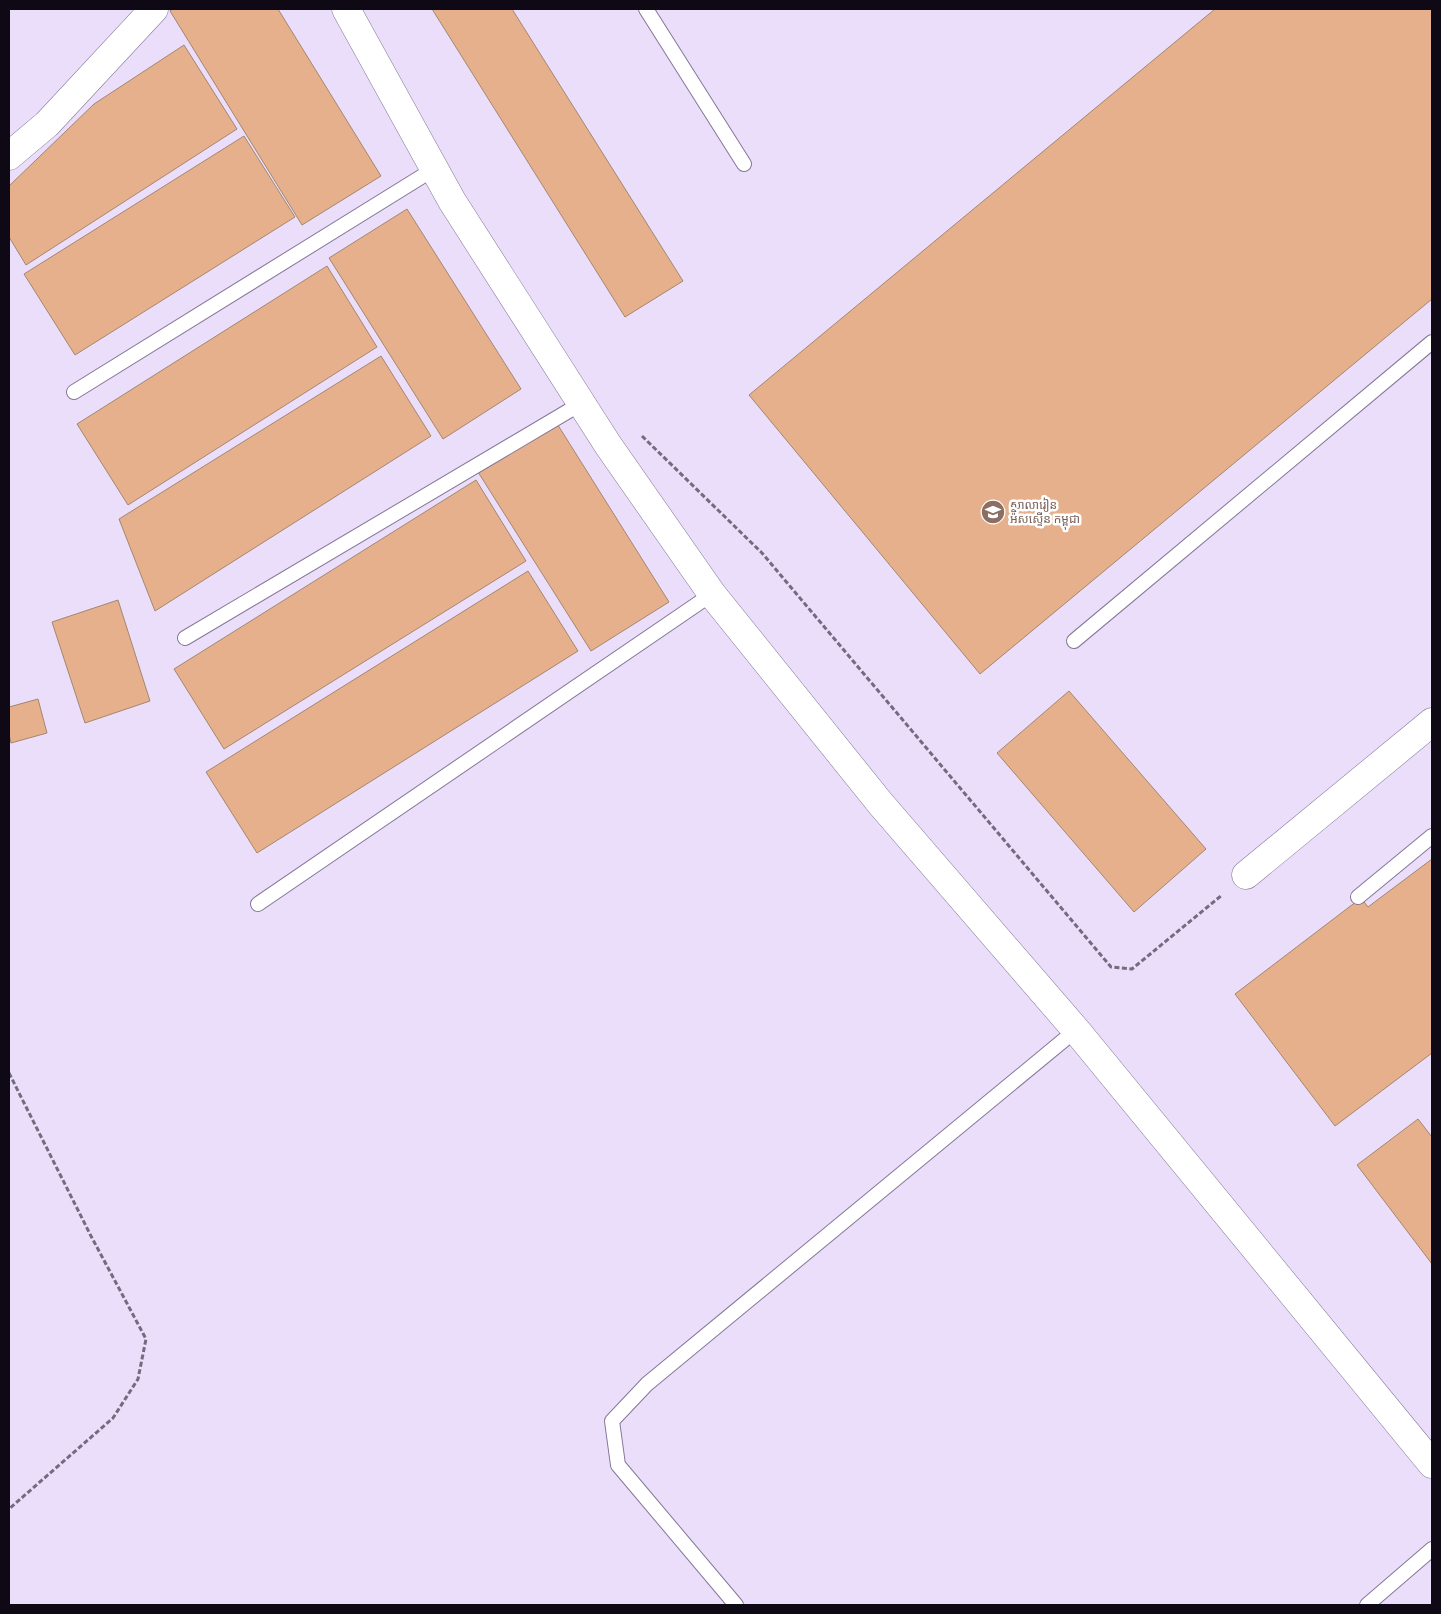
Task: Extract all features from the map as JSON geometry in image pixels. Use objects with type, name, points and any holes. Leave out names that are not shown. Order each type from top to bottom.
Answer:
[{"type":"street","points":[[9,156],[47,124],[154,9]]},
{"type":"street","points":[[346,9],[452,202],[608,444],[712,594],[880,803],[1076,1030],[1432,1464]]},
{"type":"street","points":[[1246,875],[1432,722]]},
{"type":"lane","points":[[646,9],[744,164]]},
{"type":"lane","points":[[74,392],[434,169]]},
{"type":"lane","points":[[1074,641],[1432,342]]},
{"type":"lane","points":[[185,638],[582,403]]},
{"type":"lane","points":[[258,904],[712,594]]},
{"type":"lane","points":[[1358,897],[1432,836]]},
{"type":"lane","points":[[736,1605],[618,1464],[612,1421],[647,1384],[1076,1030]]},
{"type":"lane","points":[[1367,1605],[1432,1549]]},
{"type":"path","points":[[636,429],[762,554],[1111,967],[1132,968],[1246,875]]},
{"type":"path","points":[[9,1073],[91,1236],[146,1339],[138,1379],[113,1418],[9,1509]]},
{"type":"building","points":[[173,9],[278,9],[381,176],[302,225],[170,11]]},
{"type":"building","points":[[432,9],[512,9],[683,281],[625,317]]},
{"type":"building","points":[[1215,9],[1432,9],[1432,299],[980,674],[749,395]]},
{"type":"building","points":[[184,45],[237,129],[26,265],[9,237],[9,186],[94,104]]},
{"type":"building","points":[[244,136],[295,217],[75,355],[24,274]]},
{"type":"building","points":[[407,209],[521,389],[443,439],[329,258]]},
{"type":"building","points":[[327,266],[377,347],[128,505],[77,424]]},
{"type":"building","points":[[381,356],[431,436],[155,611],[119,519]]},
{"type":"building","points":[[556,422],[669,602],[591,651],[478,472]]},
{"type":"building","points":[[476,480],[526,561],[224,749],[174,669]]},
{"type":"building","points":[[528,571],[578,651],[257,853],[206,772]]},
{"type":"building","points":[[118,600],[150,701],[85,723],[52,622]]},
{"type":"building","points":[[1069,691],[1206,849],[1134,912],[997,753]]},
{"type":"building","points":[[38,699],[47,733],[11,743],[9,707]]},
{"type":"building","points":[[1432,859],[1432,1053],[1335,1126],[1235,994],[1361,898],[1368,907]]},
{"type":"building","points":[[1418,1119],[1432,1137],[1432,1264],[1357,1165]]},
{"type":"place","name":"សាលារៀន អ៉ិសស្ទើន កម្ពុជា","points":[[993,512]]}]
